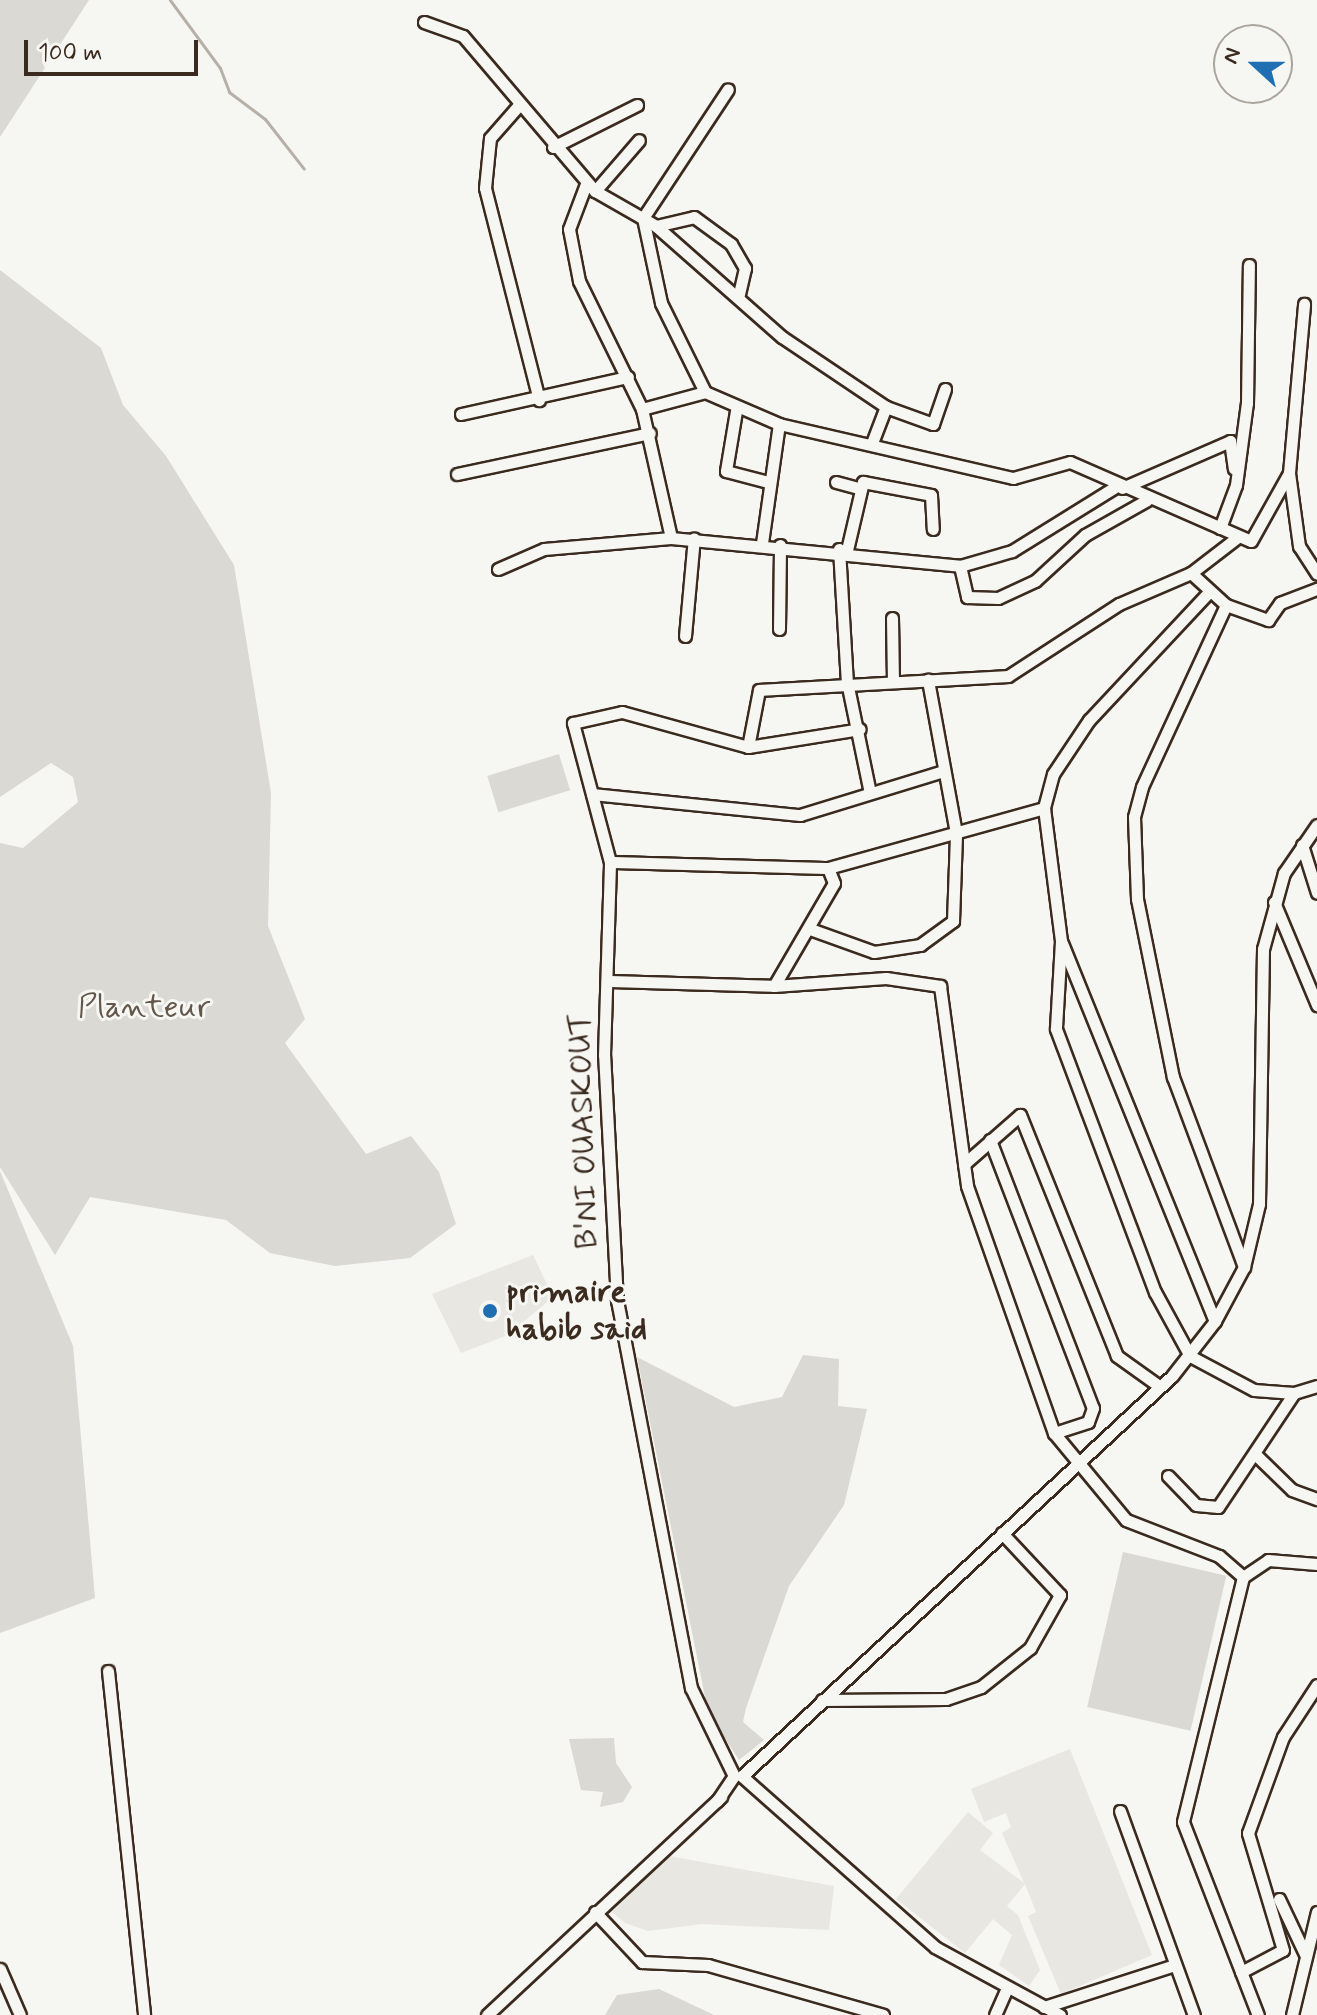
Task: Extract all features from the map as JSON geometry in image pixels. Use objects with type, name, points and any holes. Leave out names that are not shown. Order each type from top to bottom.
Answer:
[{"type":"street","points":[[424,22],[463,36],[590,188],[656,226],[828,373],[886,407],[933,424],[945,389]]},
{"type":"street","points":[[728,89],[643,218],[661,303],[705,392],[736,411],[779,424],[1013,478],[1070,462],[1147,500],[1251,541],[1258,535],[1289,473]]},
{"type":"street","points":[[519,105],[490,138],[485,188],[539,400]]},
{"type":"street","points":[[553,147],[637,105]]},
{"type":"street","points":[[639,140],[590,188],[571,212],[572,251],[579,281],[642,409],[650,433],[671,538]]},
{"type":"street","points":[[656,226],[694,217],[731,244],[745,268],[739,295]]},
{"type":"street","points":[[1220,528],[1236,485],[1249,382],[1249,265]]},
{"type":"street","points":[[1304,304],[1289,473],[1299,546],[1317,574]]},
{"type":"street","points":[[461,414],[539,400],[628,377]]},
{"type":"street","points":[[642,409],[705,392]]},
{"type":"street","points":[[872,443],[886,407]]},
{"type":"street","points":[[736,411],[726,471],[768,482]]},
{"type":"street","points":[[762,543],[768,482],[779,424]]},
{"type":"street","points":[[457,474],[650,433]]},
{"type":"street","points":[[498,569],[544,549],[671,538],[843,549],[960,566],[1012,551],[1119,487],[1230,441],[1236,485]]},
{"type":"street","points":[[870,793],[860,729],[847,682],[843,549],[858,488],[869,481],[931,495],[933,529]]},
{"type":"street","points":[[836,482],[858,488]]},
{"type":"street","points":[[960,566],[967,597],[998,598],[1035,581],[1085,535],[1147,500]]},
{"type":"street","points":[[860,729],[748,747],[759,690],[847,682],[1008,676],[1119,604],[1191,573],[1238,537]]},
{"type":"street","points":[[685,636],[694,538]]},
{"type":"street","points":[[779,629],[780,545]]},
{"type":"street","points":[[1191,573],[1208,593],[1226,605],[1268,620],[1280,603],[1317,589]]},
{"type":"street","points":[[1208,593],[1089,720],[1053,774],[1044,808],[1061,941],[1056,1029],[1068,1071],[1155,1292],[1190,1356],[1254,1390],[1294,1393],[1317,1386]]},
{"type":"street","points":[[1226,605],[1134,817],[1155,1010],[1244,1267]]},
{"type":"street","points":[[892,618],[893,682]]},
{"type":"street","points":[[810,929],[874,952],[943,934],[958,900],[956,833],[928,680]]},
{"type":"street","name":"B'NI OUASKOUT","points":[[737,1774],[691,1688],[617,1301],[607,981],[610,862],[573,723],[622,712],[748,747]]},
{"type":"street","points":[[592,794],[800,815],[943,771]]},
{"type":"street","points":[[610,862],[828,868],[1044,808]]},
{"type":"street","points":[[487,2015],[717,1801],[737,1774],[766,1752],[1077,1466],[1190,1356],[1215,1321],[1244,1267],[1259,1204],[1263,965],[1274,902],[1302,845],[1317,825]]},
{"type":"street","points":[[1302,845],[1317,893]]},
{"type":"street","points":[[774,986],[810,929],[834,883],[828,868]]},
{"type":"street","points":[[1274,902],[1317,1005]]},
{"type":"street","points":[[1061,941],[1215,1321]]},
{"type":"street","points":[[607,981],[774,986],[886,978],[940,986],[964,1164],[1002,1300],[1054,1433],[1077,1466],[1126,1520],[1219,1556],[1243,1577]]},
{"type":"street","points":[[964,1164],[1020,1115],[1117,1356],[1159,1386]]},
{"type":"street","points":[[990,1140],[1093,1408],[1088,1422],[1054,1433]]},
{"type":"street","points":[[1168,1476],[1196,1505],[1218,1507],[1256,1455],[1294,1393]]},
{"type":"street","points":[[1256,1455],[1292,1490],[1317,1499]]},
{"type":"street","points":[[822,1700],[946,1699],[981,1687],[1030,1648],[1060,1595],[1002,1533]]},
{"type":"street","points":[[1258,2015],[1183,1822],[1243,1577],[1268,1560],[1317,1564]]},
{"type":"street","points":[[108,1671],[144,2015]]},
{"type":"street","points":[[1241,1972],[1283,1950],[1248,1833],[1283,1737],[1317,1685]]},
{"type":"street","points":[[737,1774],[756,1788],[875,1900],[1007,1988],[1060,2015]]},
{"type":"street","points":[[1120,1811],[1172,1966],[1194,2015]]},
{"type":"street","points":[[1279,1899],[1305,1954]]},
{"type":"street","points":[[595,1912],[642,1962],[708,1965],[883,2015]]},
{"type":"street","points":[[1292,2015],[1317,1912]]},
{"type":"street","points":[[1044,2007],[1172,1966]]},
{"type":"street","points":[[0,1969],[20,2015]]},
{"type":"street","points":[[995,2015],[1007,1988]]},
{"type":"shaded area","name":"primaire habib said","points":[[533,1255],[553,1297],[508,1335],[461,1353],[432,1294]]},
{"type":"shaded area","points":[[1070,1749],[1152,1955],[1061,1994],[1028,1916],[1036,1912],[1025,1884],[1007,1906],[1018,1915],[1040,1970],[1029,1986],[999,1965],[1012,1935],[993,1919],[965,1953],[896,1899],[968,1812],[993,1833],[980,1850],[1024,1883],[1002,1833],[1011,1827],[1006,1813],[984,1822],[971,1789]]},
{"type":"shaded area","points":[[669,1856],[834,1886],[829,1930],[702,1924],[648,1931],[625,1923],[612,1912]]},
{"type":"green space","points":[[0,0],[89,0],[0,137]]},
{"type":"green space","name":"Planteur","points":[[0,270],[101,348],[123,405],[166,456],[234,565],[271,793],[268,926],[305,1019],[285,1043],[366,1154],[411,1136],[439,1172],[456,1224],[410,1258],[335,1266],[270,1253],[226,1220],[90,1197],[55,1255],[0,1167],[0,843],[23,848],[78,802],[73,777],[51,763],[0,797]]},
{"type":"green space","points":[[559,754],[570,790],[498,812],[487,776]]},
{"type":"green space","points":[[0,1171],[73,1346],[95,1598],[0,1633]]},
{"type":"green space","points":[[803,1355],[839,1359],[838,1406],[867,1409],[844,1505],[789,1586],[746,1708],[743,1722],[764,1740],[739,1760],[708,1712],[637,1357],[734,1407],[782,1397]]},
{"type":"green space","points":[[1123,1552],[1226,1576],[1191,1731],[1087,1707]]},
{"type":"green space","points":[[614,1738],[616,1763],[632,1787],[623,1802],[600,1807],[603,1792],[581,1790],[569,1739]]},
{"type":"green space","points":[[659,1989],[714,2015],[605,2015],[617,1995]]},
{"type":"waterway","points":[[170,0],[220,68],[229,92],[265,119],[304,169]]},
{"type":"waterway","points":[[0,1986],[13,2015]]},
{"type":"place","name":"primaire habib said","points":[[490,1311]]}]
